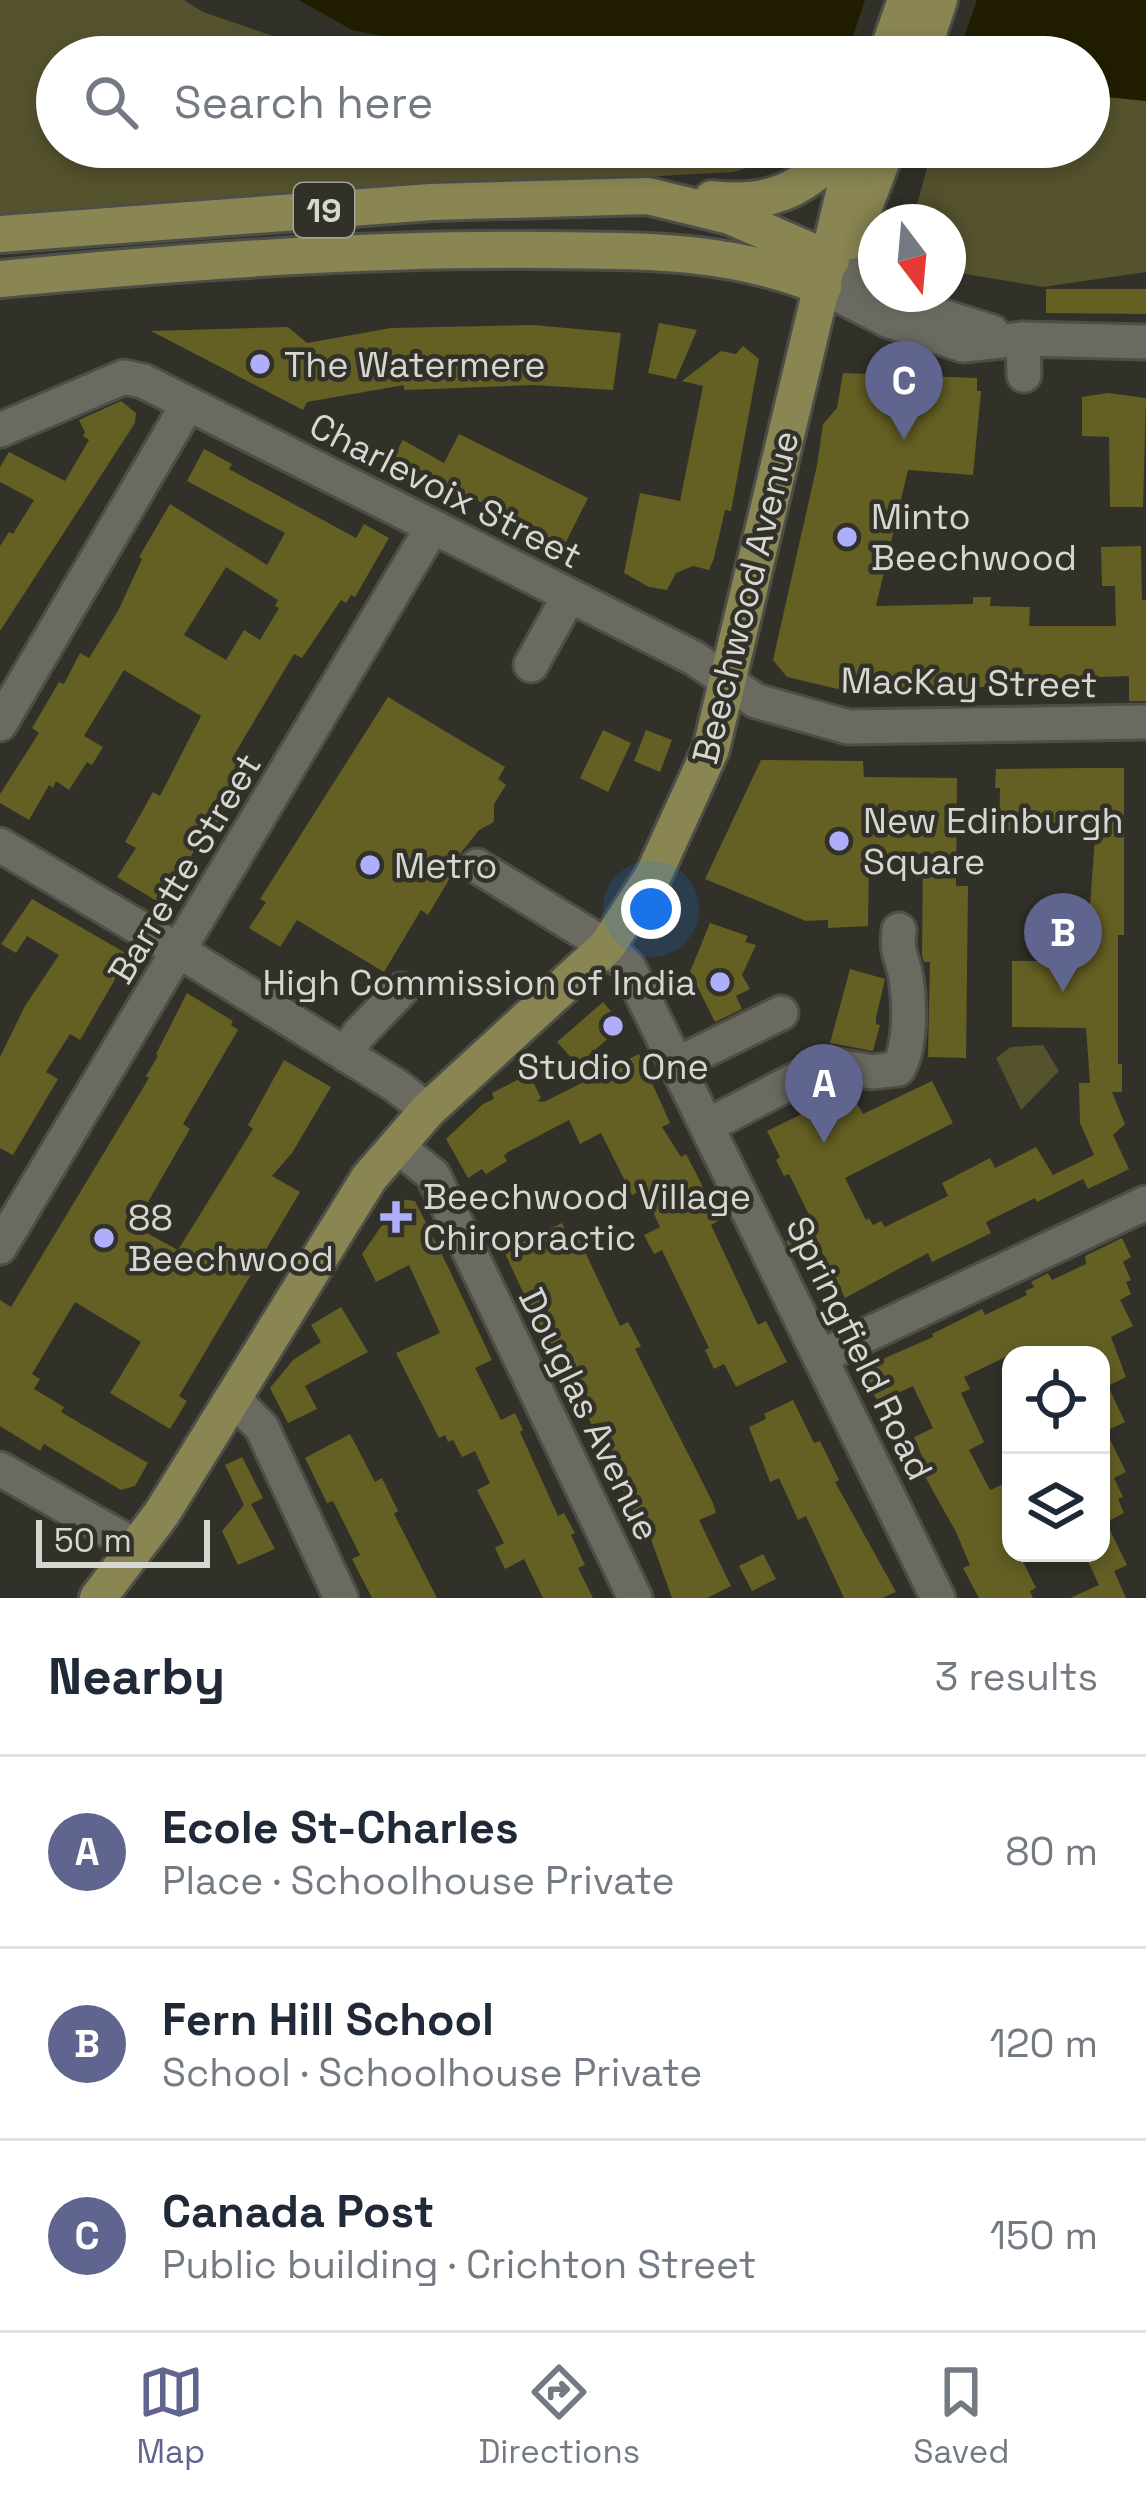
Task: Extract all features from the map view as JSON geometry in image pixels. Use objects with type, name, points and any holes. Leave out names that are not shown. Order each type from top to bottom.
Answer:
[{"type":"main road","points":[[893,36],[906,0]]},
{"type":"main road","points":[[927,36],[939,0]]},
{"type":"main road","points":[[648,196],[732,202],[769,198],[794,190],[821,168]]},
{"type":"main road","points":[[827,274],[832,233],[850,168]]},
{"type":"main road","points":[[827,274],[851,240],[879,168]]},
{"type":"main road","name":"19","points":[[0,234],[431,202],[648,196],[730,216],[827,274]]},
{"type":"main road","name":"19","points":[[0,279],[283,256],[466,248],[695,253],[785,272],[827,274]]},
{"type":"main road","name":"Beechwood Avenue","points":[[98,1598],[234,1399],[369,1178],[428,1110],[607,946],[652,876],[711,748],[827,274]]},
{"type":"street","points":[[827,274],[858,280]]},
{"type":"street","points":[[827,274],[886,320],[944,342],[1146,342]]},
{"type":"street","points":[[935,312],[1023,340]]},
{"type":"street","points":[[1023,340],[1024,375]]},
{"type":"street","name":"Charlevoix Street","points":[[0,430],[124,377],[142,381],[694,658],[728,682]]},
{"type":"street","points":[[0,724],[188,404]]},
{"type":"street","name":"Barrette Street","points":[[0,1247],[432,528]]},
{"type":"street","points":[[531,665],[569,596]]},
{"type":"street","name":"MacKay Street","points":[[728,682],[757,701],[848,727],[1146,722]]},
{"type":"street","points":[[0,845],[180,951],[428,1110]]},
{"type":"street","points":[[477,866],[607,946]]},
{"type":"street","points":[[707,1126],[826,1064],[872,1072],[898,1069],[908,1026],[906,974],[896,955],[899,930]]},
{"type":"street","name":"Springfield Road","points":[[607,946],[629,968],[938,1598]]},
{"type":"street","points":[[346,1055],[358,1035],[401,990]]},
{"type":"street","points":[[677,1064],[781,1013]]},
{"type":"street","name":"Douglas Avenue","points":[[397,1146],[433,1175],[635,1598]]},
{"type":"street","points":[[822,1356],[1146,1203]]},
{"type":"street","points":[[234,1399],[262,1429],[341,1598]]},
{"type":"street","points":[[0,1469],[137,1547]]},
{"type":"shaded area","points":[[0,0],[184,0],[203,12],[273,36],[36,36],[36,168],[746,168],[380,191],[0,228]]},
{"type":"shaded area","points":[[299,0],[1146,0],[1146,101],[1110,97],[1110,36],[383,36],[352,30]]},
{"type":"shaded area","points":[[1110,97],[1146,101],[1146,272],[1043,287],[966,274],[966,204],[917,204],[927,168],[1110,168]]},
{"type":"shaded area","points":[[1043,1045],[1059,1071],[1021,1110],[996,1058],[1011,1047]]},
{"type":"pier","points":[[865,0],[977,0],[964,36],[853,36]]},
{"type":"building","points":[[1046,289],[1146,289],[1146,314],[1046,313]]},
{"type":"building","points":[[659,323],[697,330],[676,379],[648,373]]},
{"type":"building","points":[[533,325],[621,333],[613,390],[534,385],[404,390],[404,385],[307,402],[303,410],[151,331],[288,327],[307,343],[391,328]]},
{"type":"building","points":[[743,346],[759,359],[731,511],[725,510],[714,558],[709,570],[693,566],[676,573],[667,590],[649,587],[624,573],[640,493],[680,501],[703,386],[682,381],[721,351],[736,354]]},
{"type":"building","points":[[843,373],[977,378],[977,391],[981,391],[973,475],[908,470],[876,606],[973,604],[973,597],[991,597],[990,606],[1030,607],[1029,626],[1116,626],[1115,586],[1102,586],[1101,547],[1141,546],[1146,701],[1129,701],[1129,676],[988,681],[988,687],[969,687],[969,691],[842,690],[787,677],[773,660],[823,424],[837,408]]},
{"type":"building","points":[[1108,393],[1146,398],[1143,507],[1110,507],[1109,437],[1082,436],[1082,397]]},
{"type":"building","points":[[121,401],[136,413],[135,423],[0,631],[0,546],[34,500],[0,482],[0,467],[9,452],[65,481],[89,440],[79,420]]},
{"type":"building","points":[[459,434],[588,498],[564,546],[394,456],[403,440],[444,463]]},
{"type":"building","points":[[204,449],[232,464],[229,469],[356,538],[364,524],[389,538],[355,597],[351,595],[346,603],[341,600],[302,658],[294,654],[234,755],[248,765],[205,845],[199,842],[163,905],[117,877],[136,848],[125,842],[153,792],[160,796],[201,716],[124,670],[84,736],[103,747],[69,790],[56,781],[53,788],[49,785],[29,820],[0,803],[0,794],[39,733],[32,728],[59,682],[64,684],[80,653],[89,658],[118,611],[139,557],[170,504],[267,565],[285,533],[187,481]],"holes":[[[226,567],[278,600],[275,606],[279,608],[260,640],[244,630],[226,660],[184,635]]]},
{"type":"building","name":"Metro","points":[[388,697],[505,767],[498,779],[506,785],[494,804],[494,822],[479,830],[460,854],[428,915],[421,910],[384,972],[297,920],[280,947],[249,928],[266,902],[260,899]]},
{"type":"building","points":[[603,730],[631,743],[608,792],[580,778]]},
{"type":"building","points":[[646,730],[672,740],[660,772],[634,761]]},
{"type":"building","name":"New Edinburgh Square","points":[[761,760],[863,761],[864,777],[957,778],[956,886],[968,886],[966,1058],[928,1057],[930,962],[922,956],[923,854],[869,854],[868,926],[828,928],[828,920],[806,921],[705,879]]},
{"type":"building","points":[[1124,768],[1124,935],[1118,935],[1122,1092],[1112,1092],[1125,1124],[1113,1135],[1129,1169],[1088,1189],[1083,1179],[1037,1202],[1035,1198],[986,1222],[991,1233],[932,1262],[928,1253],[845,1298],[821,1250],[816,1253],[813,1246],[793,1255],[786,1241],[805,1231],[801,1223],[811,1219],[789,1174],[784,1176],[776,1160],[780,1157],[767,1131],[849,1091],[863,1114],[932,1081],[953,1123],[845,1178],[866,1220],[873,1225],[881,1221],[885,1227],[948,1196],[942,1183],[990,1158],[995,1168],[1036,1147],[1053,1175],[1094,1155],[1080,1123],[1079,1083],[1090,1083],[1086,1028],[1012,1027],[1012,961],[1079,961],[1080,907],[1090,907],[1096,823],[1024,823],[1024,831],[999,831],[996,769]]},
{"type":"building","points":[[32,899],[129,955],[80,1040],[70,1034],[46,1072],[58,1079],[13,1155],[0,1148],[0,1057],[25,1006],[59,955],[27,936],[16,953],[1,944]]},
{"type":"building","name":"High Commission of India","points":[[710,923],[748,936],[745,942],[756,945],[742,975],[750,989],[736,996],[742,1009],[715,1022],[690,972]]},
{"type":"building","points":[[850,969],[885,979],[873,1051],[830,1043]]},
{"type":"building","points":[[187,993],[233,1021],[231,1025],[238,1030],[183,1124],[190,1129],[134,1226],[178,1250],[253,1129],[248,1125],[284,1060],[331,1087],[292,1153],[272,1176],[300,1192],[179,1396],[187,1401],[170,1429],[110,1393],[141,1342],[75,1302],[32,1374],[40,1379],[34,1389],[64,1407],[61,1412],[148,1463],[135,1486],[121,1490],[44,1444],[40,1451],[0,1426],[0,1300],[11,1307],[149,1078]]},
{"type":"building","points":[[603,1002],[623,1025],[578,1065],[557,1042]]},
{"type":"building","points":[[639,1054],[670,1123],[662,1127],[681,1157],[686,1154],[720,1220],[711,1225],[758,1325],[766,1321],[787,1362],[736,1387],[724,1364],[714,1369],[705,1350],[709,1348],[662,1250],[654,1254],[644,1235],[660,1227],[643,1190],[632,1195],[601,1133],[580,1144],[569,1120],[508,1152],[507,1161],[486,1174],[482,1169],[468,1178],[446,1139],[494,1099],[492,1093],[529,1074],[541,1098],[537,1101],[544,1102]]},
{"type":"building","points":[[400,1199],[415,1201],[449,1269],[492,1360],[475,1368],[501,1420],[515,1413],[558,1516],[564,1513],[575,1533],[571,1535],[585,1565],[578,1568],[593,1598],[543,1598],[524,1559],[505,1569],[495,1548],[504,1543],[477,1490],[490,1483],[475,1451],[462,1457],[453,1440],[448,1442],[445,1435],[439,1438],[396,1353],[440,1333],[409,1265],[376,1282],[362,1254]]},
{"type":"building","points":[[562,1223],[570,1241],[578,1237],[620,1326],[628,1322],[641,1346],[635,1349],[713,1503],[716,1513],[699,1520],[731,1586],[707,1598],[672,1598],[647,1528],[643,1530],[631,1507],[504,1251]]},
{"type":"building","points":[[1122,1238],[1131,1257],[1123,1262],[1131,1294],[1120,1300],[1133,1326],[1111,1337],[1126,1377],[1110,1385],[1110,1346],[1002,1346],[1002,1359],[964,1377],[970,1389],[961,1393],[984,1442],[969,1450],[990,1490],[1002,1485],[1002,1562],[1023,1562],[1036,1588],[1030,1591],[1033,1598],[979,1598],[963,1568],[970,1565],[956,1532],[918,1464],[924,1461],[914,1437],[933,1428],[913,1386],[879,1402],[862,1368],[982,1309],[985,1315],[1027,1295],[1025,1291],[1034,1287],[1031,1282],[1048,1273],[1052,1280],[1086,1264],[1085,1256]]},
{"type":"building","points":[[341,1307],[368,1352],[305,1386],[317,1409],[288,1423],[270,1388],[293,1360],[321,1342],[311,1325]]},
{"type":"building","points":[[1110,1390],[1125,1422],[1110,1429]]},
{"type":"building","points":[[793,1400],[814,1443],[820,1441],[839,1480],[835,1482],[896,1592],[882,1598],[844,1598],[806,1516],[798,1520],[779,1478],[770,1482],[749,1427]]},
{"type":"building","points":[[350,1434],[375,1482],[382,1478],[398,1511],[394,1514],[437,1598],[372,1598],[352,1559],[360,1555],[305,1458]]},
{"type":"building","points":[[1110,1439],[1126,1472],[1114,1478],[1124,1513],[1110,1520]]},
{"type":"building","points":[[242,1457],[263,1498],[251,1504],[275,1549],[238,1565],[222,1531],[244,1505],[225,1465]]},
{"type":"building","points":[[1110,1530],[1127,1565],[1114,1571],[1126,1598],[1070,1598],[1099,1585],[1088,1562],[1110,1562]]},
{"type":"building","points":[[763,1554],[776,1579],[752,1591],[739,1566]]},
{"type":"place","name":"The Watermere","points":[[260,364]]},
{"type":"place","name":"Canada Post","points":[[904,440]]},
{"type":"place","name":"Minto Beechwood","points":[[847,537]]},
{"type":"place","name":"New Edinburgh Square","points":[[839,841]]},
{"type":"place","name":"Metro","points":[[370,865]]},
{"type":"place","name":"High Commission of India","points":[[720,982]]},
{"type":"place","name":"Fern Hill School","points":[[1063,992]]},
{"type":"place","name":"Studio One","points":[[613,1026]]},
{"type":"place","name":"Ecole St-Charles","points":[[824,1143]]},
{"type":"place","name":"Beechwood Village Chiropractic","points":[[396,1217]]},
{"type":"place","name":"88 Beechwood","points":[[104,1238]]}]
